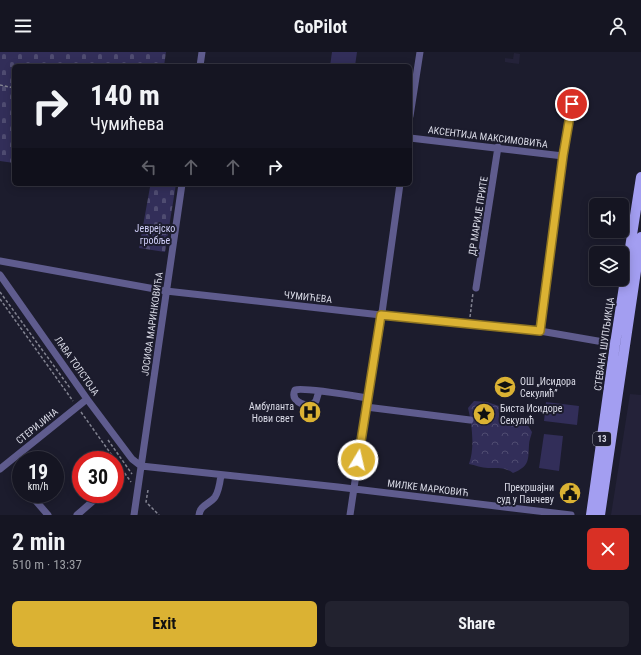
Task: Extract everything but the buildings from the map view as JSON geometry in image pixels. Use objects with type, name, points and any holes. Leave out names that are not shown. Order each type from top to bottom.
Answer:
[{"type":"main road","name":"СТЕВАНА ШУПЉИКЦА","points":[[591,515],[615,344],[641,178]]},
{"type":"main road","name":"СТЕВАНА ШУПЉИКЦА","points":[[600,515],[641,237]]},
{"type":"street","points":[[200,64],[202,52]]},
{"type":"street","points":[[412,103],[420,52]]},
{"type":"street","points":[[540,331],[563,156],[574,92]]},
{"type":"street","name":"АКСЕНТИЈА МАКСИМОВИЋА","points":[[412,138],[498,147],[563,156]]},
{"type":"street","name":"ДР МАРИЈЕ ПРИТЕ","points":[[476,288],[498,147]]},
{"type":"street","name":"ЈОСИФА МАРИНКОВИЋА","points":[[134,515],[182,186]]},
{"type":"street","points":[[350,515],[400,186]]},
{"type":"street","name":"ЧУМИЋЕВА","points":[[0,261],[166,291],[540,331],[615,344]]},
{"type":"street","name":"ЛАВА ТОЛСТОЈА","points":[[0,274],[87,399],[132,459],[140,466]]},
{"type":"street","points":[[319,391],[368,398]]},
{"type":"street","name":"СТЕРИЈИНА","points":[[0,469],[87,399]]},
{"type":"street","points":[[366,407],[470,420]]},
{"type":"street","name":"МИЛКЕ МАРКОВИЋ","points":[[140,466],[354,489],[571,515]]},
{"type":"street","points":[[199,515],[201,508],[211,501],[216,495],[221,475]]},
{"type":"street","points":[[38,503],[48,515]]},
{"type":"street","points":[[77,515],[91,503]]},
{"type":"path","points":[[0,86],[12,88]]},
{"type":"path","points":[[469,324],[472,294],[476,288]]},
{"type":"path","points":[[0,292],[72,391]]},
{"type":"path","points":[[0,299],[132,484],[132,473],[108,439]]},
{"type":"path","points":[[148,490],[146,502],[159,515]]},
{"type":"shaded area","points":[[514,53],[520,54],[519,64],[505,62],[505,58],[513,59]]},
{"type":"shaded area","points":[[630,394],[641,395],[641,515],[611,515]]},
{"type":"green space","points":[[0,52],[166,52],[164,64],[12,64],[12,163],[0,161]]},
{"type":"green space","points":[[332,52],[357,52],[355,64],[330,64]]},
{"type":"green space","name":"Јеврејско гробље","points":[[144,186],[176,186],[165,252],[139,248],[150,187]]},
{"type":"green space","points":[[474,401],[487,402],[499,406],[499,420],[510,423],[518,420],[527,424],[532,432],[529,442],[528,459],[523,468],[513,473],[504,469],[486,468],[469,464],[472,451],[472,436],[468,408]]},
{"type":"green space","points":[[546,402],[579,406],[577,425],[544,421]]},
{"type":"green space","points":[[544,434],[563,436],[559,471],[539,468]]},
{"type":"place","name":"ОШ „Исидора Секулић”","points":[[505,387]]},
{"type":"place","name":"Амбуланта Нови свет","points":[[310,412]]},
{"type":"place","name":"Биста Исидоре Секулић","points":[[484,414]]},
{"type":"place","name":"Прекршајни суд у Панчеву","points":[[570,493]]},
{"type":"route","points":[[358,460],[381,315],[540,331],[563,156],[572,104]]}]
